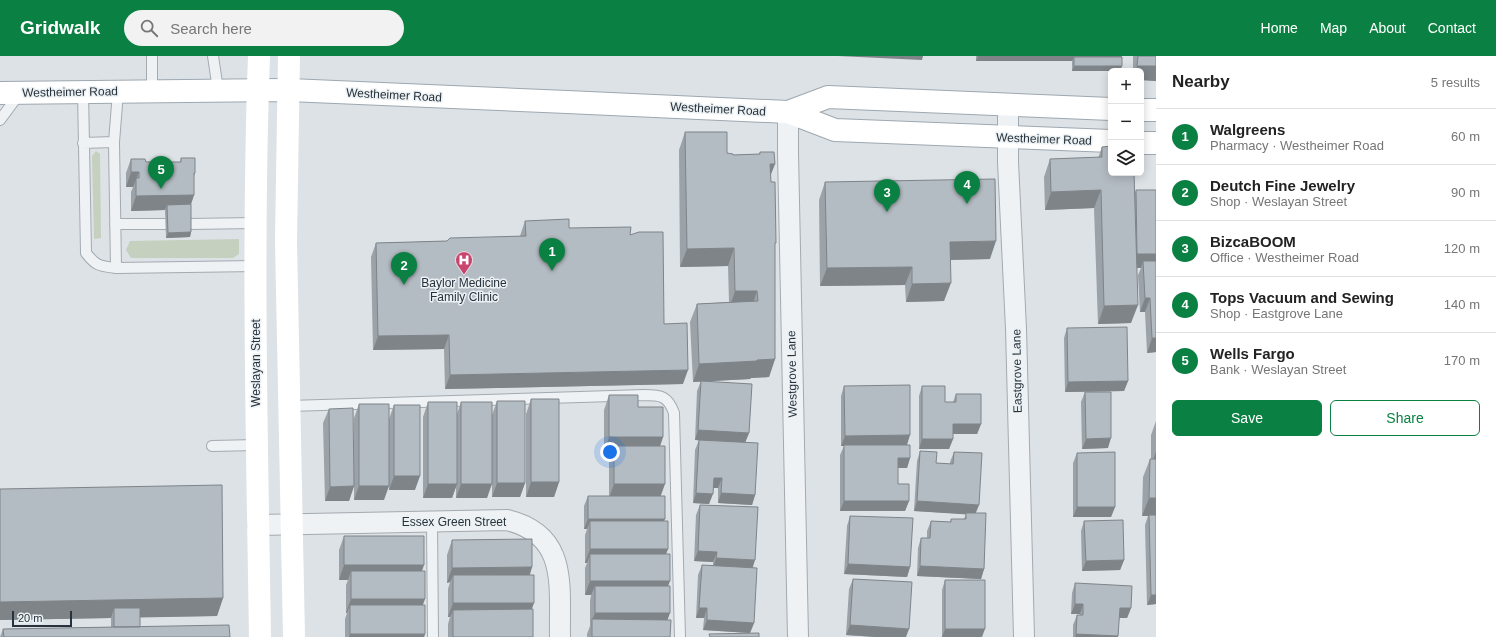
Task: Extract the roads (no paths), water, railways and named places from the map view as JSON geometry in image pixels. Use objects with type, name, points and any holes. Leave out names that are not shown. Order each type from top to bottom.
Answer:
[{"type":"main road","name":"Weslayan Street","points":[[259,56],[255,223],[256,445],[260,637]]},
{"type":"main road","points":[[289,56],[286,241],[294,637]]},
{"type":"main road","name":"Westheimer Road","points":[[10,93],[289,90],[788,112],[835,130],[1108,141]]},
{"type":"main road","name":"Westheimer Road","points":[[788,112],[828,97],[1108,109]]},
{"type":"main road","points":[[1144,110],[1156,110]]},
{"type":"main road","points":[[1144,143],[1156,143]]},
{"type":"street","name":"Eastgrove Lane","points":[[1008,105],[1008,162],[1016,329],[1024,637]]},
{"type":"street","name":"Westgrove Lane","points":[[788,112],[798,637]]},
{"type":"street","name":"Essex Green Street","points":[[258,524],[507,520],[519,523],[531,528],[540,536],[548,545],[556,560],[559,578],[560,637]]},
{"type":"lane","points":[[152,56],[152,91]]},
{"type":"lane","points":[[213,56],[218,90]]},
{"type":"lane","points":[[83,92],[86,252],[94,263],[116,268],[256,266]]},
{"type":"lane","points":[[116,268],[114,142],[118,92]]},
{"type":"lane","points":[[0,120],[10,93]]},
{"type":"lane","points":[[83,143],[114,142]]},
{"type":"lane","points":[[189,224],[255,223]]},
{"type":"lane","points":[[115,224],[166,224]]},
{"type":"lane","points":[[289,406],[644,395],[657,395],[665,398],[671,404],[674,413],[680,637]]},
{"type":"lane","points":[[212,446],[256,445]]},
{"type":"lane","points":[[432,522],[433,637]]},
{"type":"place","name":"Wells Fargo","points":[[161,189]]},
{"type":"place","name":"Tops Vacuum and Sewing","points":[[967,204]]},
{"type":"place","name":"BizcaBOOM","points":[[887,212]]},
{"type":"place","name":"Walgreens","points":[[552,271]]},
{"type":"place","name":"Baylor Medicine Family Clinic","points":[[464,275]]},
{"type":"place","name":"Deutch Fine Jewelry","points":[[404,285]]}]
